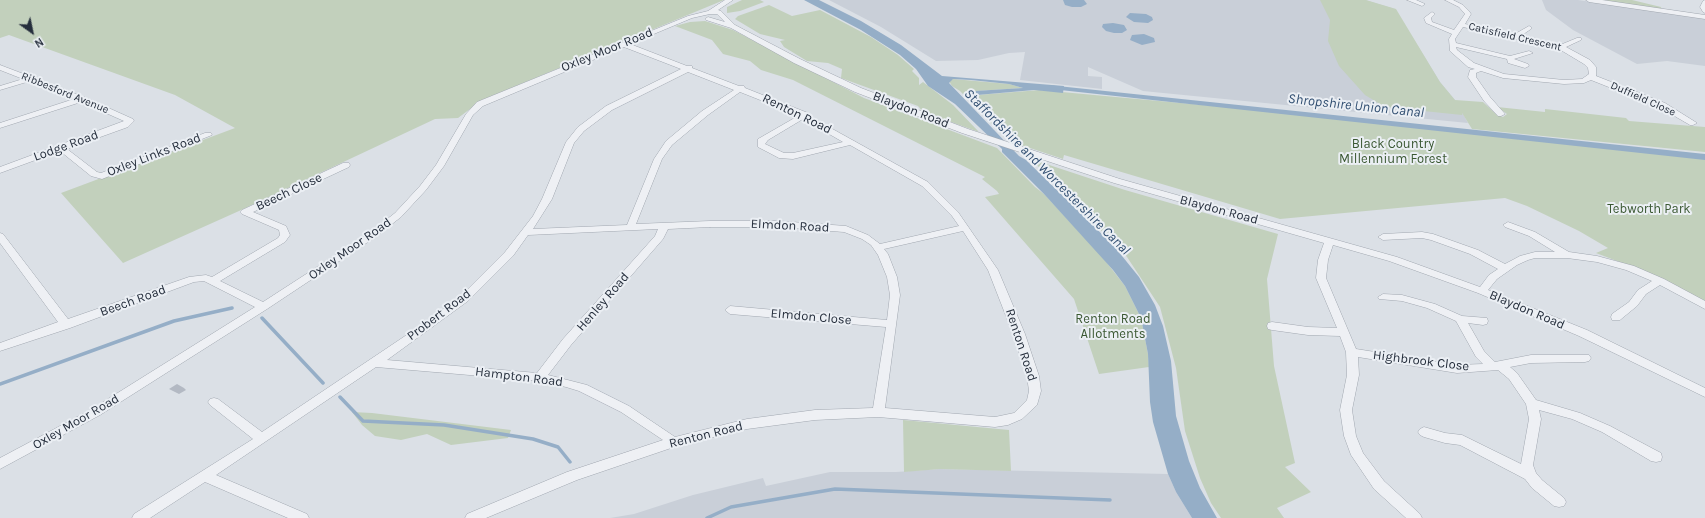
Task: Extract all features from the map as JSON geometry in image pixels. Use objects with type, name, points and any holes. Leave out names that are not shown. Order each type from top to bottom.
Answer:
[{"type":"street","name":"Oxley Moor Road","points":[[722,14],[722,8],[729,0]]},
{"type":"street","name":"Oxley Moor Road","points":[[0,464],[96,412],[263,308],[343,256],[398,215],[432,177],[470,114],[480,104],[676,22],[706,16],[729,0]]},
{"type":"street","name":"Catisfield Crescent","points":[[1448,0],[1461,6],[1468,14],[1456,33],[1452,44],[1454,51],[1462,58],[1480,69],[1503,76],[1564,82],[1584,82],[1591,77],[1594,72],[1587,62],[1561,48],[1516,36],[1462,25]]},
{"type":"street","points":[[1589,0],[1705,17]]},
{"type":"street","points":[[1410,2],[1422,4]]},
{"type":"street","points":[[1705,2],[1703,7],[1705,11]]},
{"type":"street","points":[[706,16],[716,19],[722,14]]},
{"type":"street","name":"Blaydon Road","points":[[722,14],[733,27]]},
{"type":"street","name":"Blaydon Road","points":[[706,16],[733,27],[835,80],[965,131],[1200,206],[1330,240],[1393,259],[1482,291],[1583,333],[1705,393]]},
{"type":"street","points":[[1433,16],[1427,18],[1429,23],[1456,33]]},
{"type":"street","points":[[1516,36],[1529,28]]},
{"type":"street","points":[[1561,48],[1579,39]]},
{"type":"street","name":"Renton Road","points":[[472,518],[572,476],[673,442],[731,428],[783,418],[878,412],[995,422],[1008,420],[1018,416],[1033,402],[1035,391],[1033,376],[1019,334],[993,270],[965,228],[942,200],[925,184],[805,116],[741,88],[623,44]]},
{"type":"street","points":[[1452,44],[1510,58],[1529,53]]},
{"type":"street","points":[[1510,58],[1511,61],[1525,66]]},
{"type":"street","name":"Ribbesford Avenue","points":[[0,67],[129,119]]},
{"type":"street","name":"Probert Road","points":[[139,518],[262,439],[424,329],[464,298],[494,270],[527,232],[547,199],[570,142],[581,129],[609,108],[689,68]]},
{"type":"street","points":[[1480,69],[1473,72],[1472,77],[1487,99],[1501,114]]},
{"type":"street","name":"Duffield Close","points":[[1591,77],[1662,105],[1693,123]]},
{"type":"street","points":[[0,88],[30,79]]},
{"type":"street","points":[[630,228],[658,160],[669,143],[705,113],[741,88]]},
{"type":"street","points":[[0,126],[81,99]]},
{"type":"street","points":[[805,116],[765,138],[761,145],[782,156],[793,156],[852,142]]},
{"type":"street","name":"Lodge Road","points":[[0,170],[125,125],[129,123],[129,119]]},
{"type":"street","name":"Oxley Links Road","points":[[62,148],[94,174],[102,176],[208,135]]},
{"type":"street","name":"Beech Close","points":[[212,281],[282,240],[285,235],[283,228],[245,212],[346,165]]},
{"type":"street","name":"Elmdon Road","points":[[527,232],[747,223],[829,227],[856,232],[878,247],[887,263],[894,286],[894,310],[878,412]]},
{"type":"street","points":[[1508,225],[1532,234],[1567,255]]},
{"type":"street","name":"Henley Road","points":[[540,377],[568,342],[660,237],[664,226]]},
{"type":"street","points":[[878,247],[965,228]]},
{"type":"street","points":[[1383,237],[1422,235],[1433,237],[1474,252],[1504,268]]},
{"type":"street","points":[[0,236],[66,325]]},
{"type":"street","points":[[1330,240],[1323,260],[1321,278],[1342,332],[1352,352],[1353,375],[1346,410],[1350,436],[1357,455],[1368,471],[1409,517]]},
{"type":"street","points":[[1482,291],[1493,277],[1504,268],[1524,258],[1535,255],[1567,255],[1612,262],[1660,281],[1705,306]]},
{"type":"street","name":"Beech Road","points":[[0,347],[193,279],[206,278],[263,308]]},
{"type":"street","points":[[1616,317],[1633,304],[1642,292],[1660,281]]},
{"type":"street","points":[[1383,297],[1402,298],[1431,306],[1460,319],[1484,321]]},
{"type":"street","name":"Elmdon Close","points":[[730,310],[892,324]]},
{"type":"street","points":[[1460,319],[1480,354],[1513,376],[1532,403],[1535,418],[1527,465],[1530,475],[1537,484],[1559,502]]},
{"type":"street","points":[[1272,326],[1308,331],[1342,332]]},
{"type":"street","name":"Highbrook Close","points":[[1352,352],[1457,369],[1496,366],[1532,359],[1585,358]]},
{"type":"street","name":"Hampton Road","points":[[374,363],[540,377],[583,388],[625,409],[665,435],[673,442]]},
{"type":"street","points":[[214,402],[262,439]]},
{"type":"street","points":[[1532,403],[1576,416],[1606,429],[1656,457]]},
{"type":"street","points":[[1424,432],[1445,442],[1462,440],[1530,475]]},
{"type":"street","points":[[205,476],[302,518]]},
{"type":"shaded area","points":[[829,0],[1365,0],[1395,9],[1440,82],[1455,100],[1468,123],[1143,91],[1088,67],[1088,76],[1102,77],[1102,89],[1020,80],[1025,52],[1009,53],[978,60],[936,61],[881,27]]},
{"type":"shaded area","points":[[1542,0],[1578,0],[1705,18],[1705,66],[1667,61],[1637,64],[1573,30],[1546,10]]},
{"type":"shaded area","points":[[940,469],[1168,474],[1176,492],[1192,518],[610,518],[634,514],[693,495],[763,478],[766,486],[830,472],[896,472]]},
{"type":"green space","points":[[0,0],[724,0],[482,100],[458,118],[435,119],[239,211],[123,263],[61,193],[235,128],[175,95],[9,35],[0,38]]},
{"type":"green space","points":[[742,0],[760,0],[764,2],[740,11],[727,13],[727,7]]},
{"type":"green space","points":[[1320,0],[1366,0],[1396,9],[1440,82],[1455,100],[1483,102],[1497,115],[1503,117],[1507,114],[1497,107],[1545,112],[1545,109],[1626,118],[1629,121],[1705,127],[1705,152],[1472,129],[1462,113],[1462,115],[1385,107],[1365,95],[1339,66],[1328,41],[1330,20]]},
{"type":"green space","points":[[1601,0],[1632,0],[1661,7],[1662,10]]},
{"type":"green space","points":[[769,5],[792,16],[820,10],[871,37],[898,55],[914,69],[912,71],[919,78],[919,85],[923,82],[953,105],[979,132],[923,112],[918,106],[841,78],[842,69],[828,63],[807,61],[784,47],[780,41],[785,40],[760,34],[735,19],[738,16]]},
{"type":"green space","name":"Renton Road Allotments","points":[[705,21],[733,30],[864,98],[997,148],[1035,187],[1044,194],[1100,254],[1125,286],[1141,318],[1149,367],[1099,374],[1074,299],[985,197],[999,194],[982,179],[985,177],[793,80],[761,70],[750,61],[723,54],[712,40],[675,26],[690,22]]},
{"type":"green space","name":"Tebworth Park","points":[[953,79],[1009,84],[1023,88],[976,91],[977,95],[1040,90],[1246,109],[1705,159],[1705,301],[1656,276],[1596,253],[1608,248],[1579,231],[1527,206],[1505,198],[1280,219],[1064,155],[1063,159],[1012,142],[1015,141],[1005,138],[960,91],[952,86],[949,81]]},
{"type":"green space","points":[[1031,159],[1125,190],[1278,234],[1267,279],[1274,366],[1295,463],[1285,467],[1311,492],[1277,508],[1284,518],[1221,518],[1211,503],[1200,478],[1185,431],[1176,368],[1160,307],[1127,257]]},
{"type":"green space","points":[[352,412],[372,413],[511,430],[508,438],[451,445],[427,434],[401,440],[375,436],[362,425]]},
{"type":"green space","points":[[903,420],[1009,430],[1011,471],[940,469],[904,472]]},
{"type":"water","points":[[804,0],[819,0],[861,21],[901,45],[942,76],[1064,86],[1063,93],[1034,90],[977,95],[975,91],[1023,88],[1009,84],[971,80],[953,79],[949,83],[1019,156],[1026,160],[1114,246],[1139,277],[1155,305],[1163,326],[1171,361],[1176,416],[1189,461],[1200,488],[1217,518],[1192,518],[1176,492],[1168,474],[1153,422],[1150,402],[1148,354],[1141,318],[1125,286],[1113,270],[1044,194],[1002,152],[1002,149],[955,104],[928,86],[916,69],[900,55],[861,30]]},
{"type":"water","points":[[1063,0],[1084,0],[1087,4],[1081,7],[1072,7],[1065,5]]},
{"type":"water","points":[[1130,13],[1146,14],[1152,17],[1153,20],[1148,23],[1134,22],[1126,17]]},
{"type":"water","points":[[1113,23],[1124,25],[1127,30],[1122,33],[1114,33],[1106,31],[1102,27],[1103,24]]},
{"type":"water","points":[[1144,34],[1154,38],[1155,42],[1142,45],[1130,40],[1132,35]]},
{"type":"building","points":[[177,384],[186,390],[179,394],[169,389]]},
{"type":"waterway","name":"Shropshire Union Canal","points":[[1051,87],[1705,157]]},
{"type":"waterway","points":[[0,384],[174,321],[232,308]]},
{"type":"waterway","points":[[262,318],[323,383]]},
{"type":"waterway","points":[[340,397],[363,421],[444,425],[533,439],[558,447],[570,462]]},
{"type":"waterway","points":[[707,518],[731,507],[835,489],[1110,500]]},
{"type":"park label","name":"Black Country Millennium Forest","points":[[1393,152]]},
{"type":"water label","name":"Staffordshire and Worcestershire Canal","points":[[1047,172]]}]
